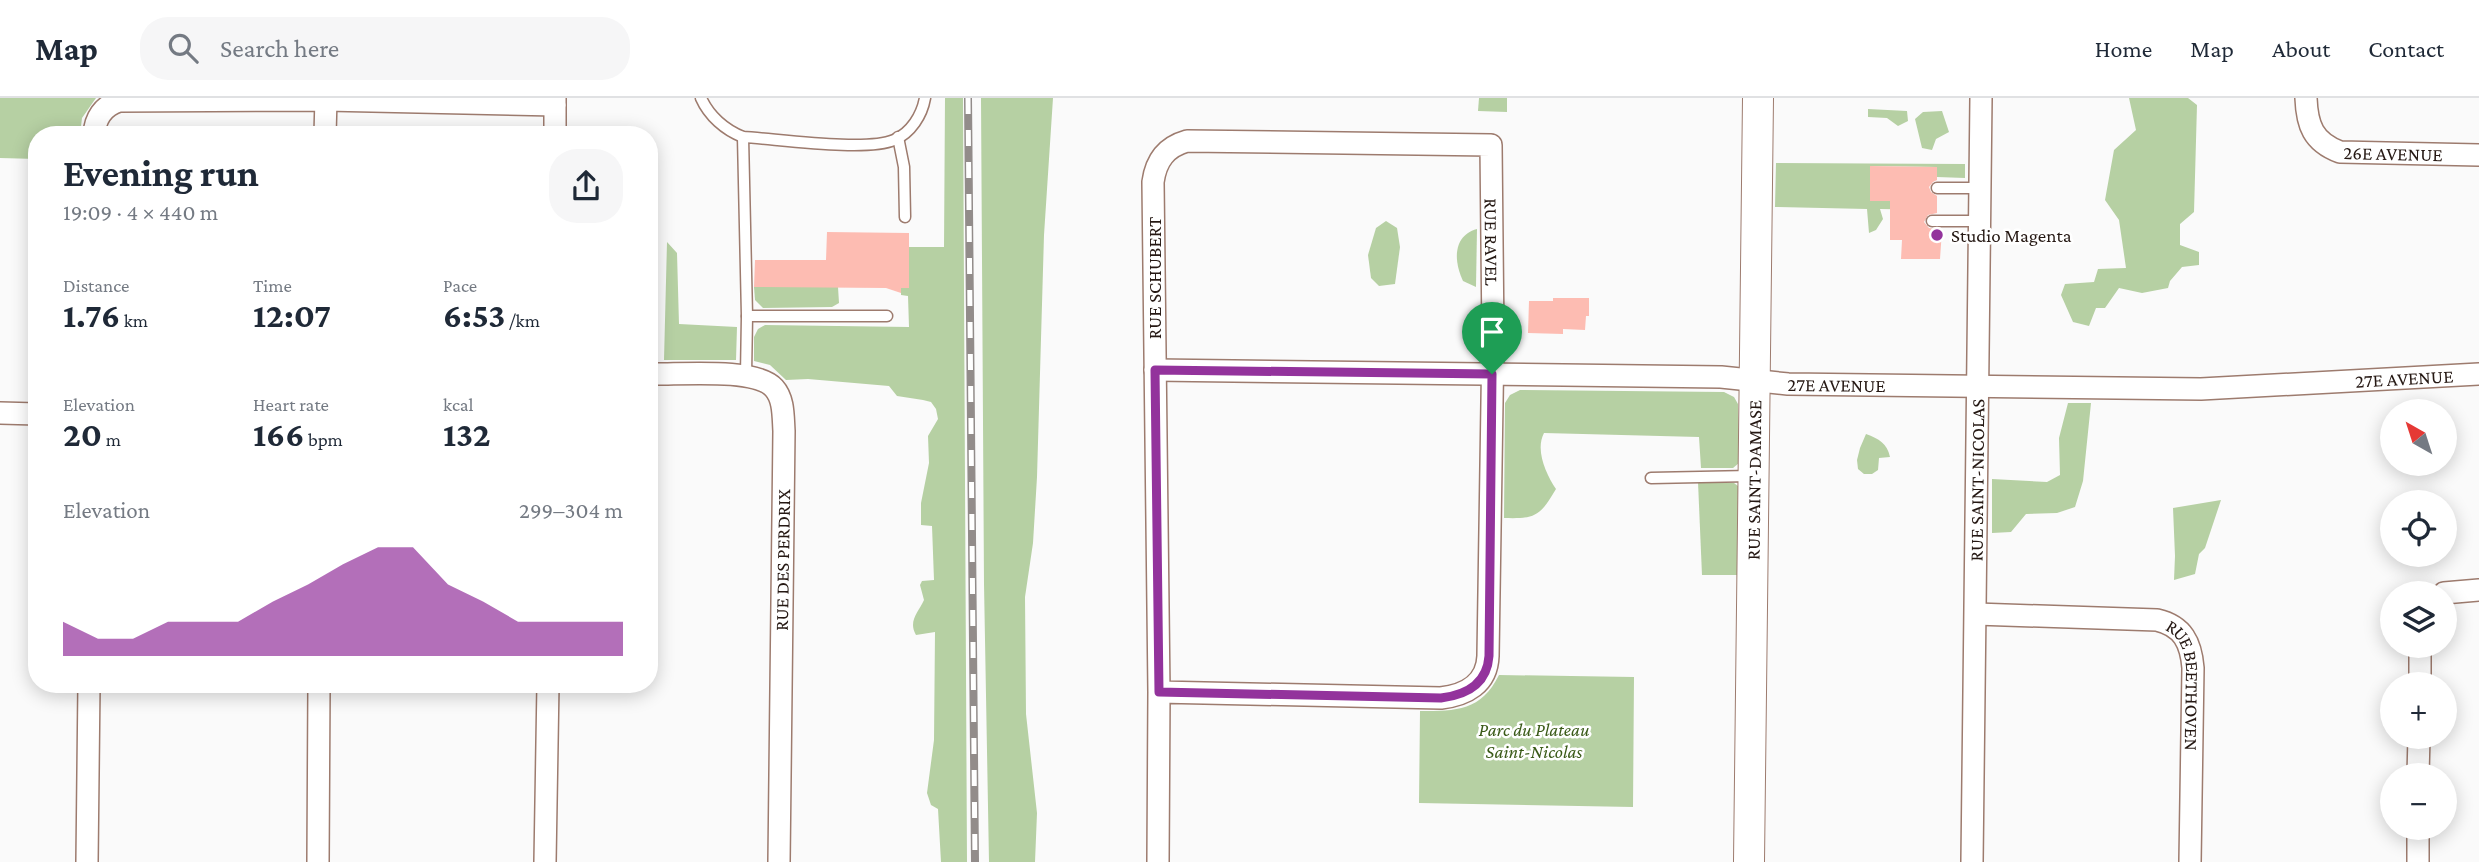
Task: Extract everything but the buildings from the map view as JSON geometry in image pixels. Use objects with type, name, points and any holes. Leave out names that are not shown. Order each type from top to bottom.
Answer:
[{"type":"street","name":"RUE SAINT-DAMASE","points":[[1749,862],[1759,98]]},
{"type":"street","name":"RUE SAINT-NICOLAS","points":[[1972,862],[1981,98]]},
{"type":"street","name":"26E AVENUE","points":[[2306,98],[2307,115],[2313,134],[2328,146],[2347,153],[2479,155]]},
{"type":"street","points":[[96,126],[98,117],[106,107],[119,101],[153,99],[555,102],[555,126]]},
{"type":"street","points":[[325,126],[326,99]]},
{"type":"street","name":"RUE SCHUBERT","points":[[1158,862],[1159,692],[1153,182],[1160,160],[1170,148],[1187,141],[1491,145]]},
{"type":"street","name":"RUE RAVEL","points":[[1159,692],[1441,698],[1457,696],[1478,684],[1488,666],[1489,656],[1491,145]]},
{"type":"street","name":"27E AVENUE","points":[[1155,370],[1721,377],[1788,383],[2201,389],[2479,374]]},
{"type":"street","name":"RUE DES PERDRIX","points":[[658,374],[757,377],[773,387],[781,404],[779,862]]},
{"type":"street","points":[[0,413],[28,414]]},
{"type":"street","points":[[2457,592],[2479,590]]},
{"type":"street","name":"RUE BEETHOVEN","points":[[1976,614],[2157,620],[2180,631],[2190,645],[2193,668],[2190,862]]},
{"type":"street","points":[[87,862],[89,693]]},
{"type":"street","points":[[318,862],[320,693]]},
{"type":"street","points":[[545,862],[548,693]]},
{"type":"street","points":[[2418,840],[2418,862]]},
{"type":"lane","points":[[701,98],[720,124],[743,137],[859,145],[898,138],[912,127],[921,113],[925,98]]},
{"type":"lane","points":[[743,137],[746,375]]},
{"type":"lane","points":[[898,138],[904,167],[905,217]]},
{"type":"lane","points":[[1937,188],[1980,188]]},
{"type":"lane","points":[[1932,221],[1979,221]]},
{"type":"lane","points":[[747,316],[887,316]]},
{"type":"lane","points":[[1651,478],[1754,476]]},
{"type":"green space","points":[[0,98],[96,98],[82,118],[81,126],[28,126],[28,159],[0,158]]},
{"type":"green space","points":[[945,98],[963,98],[967,862],[941,862],[938,809],[931,805],[927,793],[934,740],[935,632],[916,635],[913,625],[924,600],[920,585],[922,581],[934,580],[932,526],[921,525],[921,503],[929,463],[928,436],[938,419],[936,409],[931,402],[897,396],[889,386],[808,379],[786,380],[770,365],[754,361],[754,337],[758,329],[765,325],[909,327],[908,296],[901,295],[901,288],[909,288],[909,247],[944,247]]},
{"type":"green space","points":[[981,98],[1053,98],[1044,235],[1037,477],[1033,543],[1025,597],[1026,714],[1037,813],[1035,862],[989,862]]},
{"type":"green space","points":[[1479,98],[1507,98],[1507,112],[1478,111]]},
{"type":"green space","points":[[2129,98],[2188,98],[2197,105],[2194,212],[2180,224],[2180,245],[2199,252],[2199,265],[2182,267],[2170,281],[2168,288],[2142,293],[2119,288],[2105,308],[2096,308],[2089,326],[2073,322],[2061,295],[2065,284],[2094,282],[2098,269],[2126,268],[2119,220],[2105,200],[2114,150],[2136,130]]},
{"type":"green space","points":[[1868,109],[1907,111],[1908,121],[1898,126],[1887,118],[1868,117]]},
{"type":"green space","points":[[1942,111],[1949,132],[1936,139],[1932,150],[1922,148],[1915,119],[1923,112]]},
{"type":"green space","points":[[1776,163],[1965,164],[1965,178],[1937,177],[1937,167],[1871,166],[1870,201],[1901,201],[1937,210],[1880,209],[1883,219],[1876,230],[1869,233],[1867,209],[1775,207]]},
{"type":"green space","points":[[1386,221],[1397,228],[1400,247],[1395,284],[1379,286],[1371,278],[1368,255],[1376,228]]},
{"type":"green space","points":[[1477,229],[1476,287],[1463,281],[1457,250],[1463,237]]},
{"type":"green space","points":[[667,242],[677,253],[679,324],[737,327],[736,360],[664,360]]},
{"type":"green space","points":[[754,287],[838,287],[839,303],[832,307],[763,308],[755,300]]},
{"type":"green space","points":[[1520,390],[1724,392],[1734,397],[1738,404],[1739,463],[1733,468],[1701,468],[1699,437],[1544,433],[1541,454],[1545,469],[1556,489],[1546,505],[1536,514],[1523,518],[1504,518],[1505,403],[1510,395]]},
{"type":"green space","points":[[2068,403],[2091,403],[2083,481],[2075,507],[2057,513],[2026,514],[2011,532],[1992,533],[1992,479],[2047,482],[2060,475],[2059,438]]},
{"type":"green space","points":[[1866,434],[1882,442],[1890,457],[1879,458],[1878,470],[1872,474],[1864,474],[1858,469],[1857,460]]},
{"type":"green space","points":[[1698,482],[1734,483],[1738,486],[1737,575],[1702,575]]},
{"type":"green space","points":[[2221,500],[2205,548],[2199,554],[2195,574],[2174,580],[2173,508]]},
{"type":"green space","name":"Parc du Plateau Saint-Nicolas","points":[[1499,675],[1634,677],[1633,807],[1419,803],[1420,711],[1457,709],[1476,702],[1492,687]]},
{"type":"railway","points":[[968,98],[975,862]]},
{"type":"place","name":"Studio Magenta","points":[[1937,235]]},
{"type":"route","points":[[1155,370],[1492,374],[1489,656],[1488,666],[1478,684],[1457,696],[1441,698],[1159,692],[1155,370]]}]
